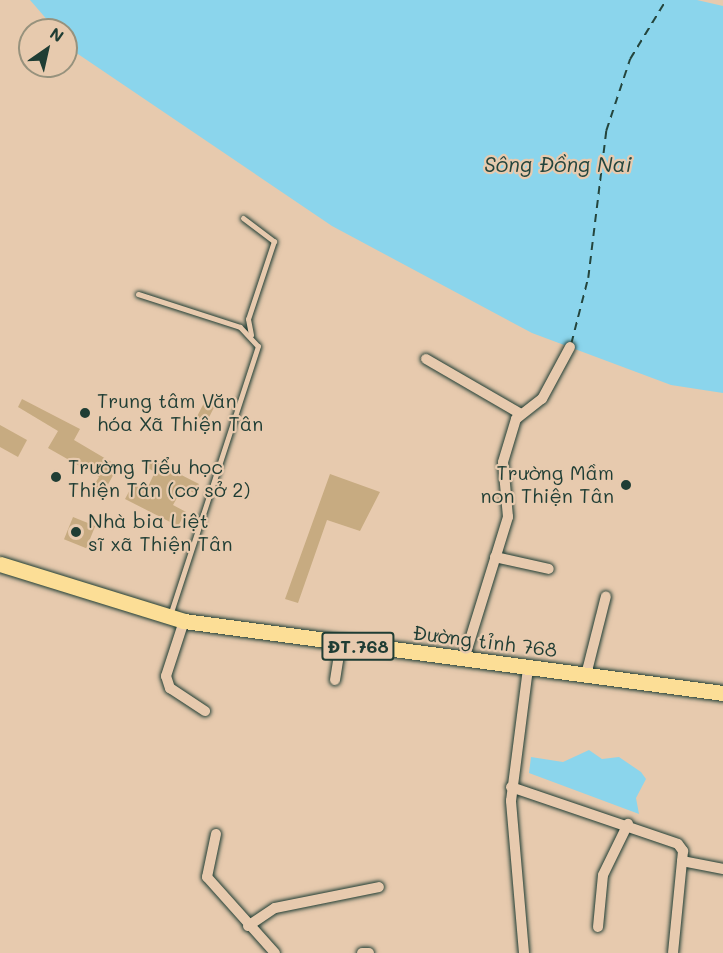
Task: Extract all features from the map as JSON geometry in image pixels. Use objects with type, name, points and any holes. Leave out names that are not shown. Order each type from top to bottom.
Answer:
[{"type":"main road","name":"Đường tỉnh 768","points":[[0,564],[176,619],[341,644],[723,693]]},
{"type":"street","points":[[464,660],[508,517],[503,462],[519,413],[542,399],[570,347]]},
{"type":"street","points":[[426,359],[519,413]]},
{"type":"street","points":[[495,557],[549,569]]},
{"type":"street","points":[[586,675],[606,596]]},
{"type":"street","points":[[176,619],[166,676],[170,688],[205,711]]},
{"type":"street","points":[[335,680],[341,644]]},
{"type":"street","points":[[524,953],[511,787],[528,668]]},
{"type":"street","points":[[511,787],[628,824],[678,844],[682,861],[673,953]]},
{"type":"street","points":[[598,927],[603,875],[628,824]]},
{"type":"street","points":[[216,834],[207,877],[248,926],[275,953]]},
{"type":"street","points":[[682,861],[723,869]]},
{"type":"street","points":[[248,926],[275,908],[379,887]]},
{"type":"street","points":[[362,953],[369,953]]},
{"type":"lane","points":[[176,619],[258,346],[251,335],[248,319],[274,241],[243,218]]},
{"type":"lane","points":[[138,294],[251,335]]},
{"type":"water","name":"Sông Đồng Nai","points":[[30,0],[697,0],[723,6],[723,393],[671,385],[532,333],[332,226],[78,54],[78,18],[46,18]]},
{"type":"water","points":[[589,750],[602,759],[619,757],[641,772],[646,779],[636,798],[639,814],[529,773],[531,757],[563,762]]},
{"type":"building","points":[[22,399],[80,429],[74,440],[118,466],[104,492],[93,487],[99,477],[48,448],[58,431],[18,407]]},
{"type":"building","points":[[206,399],[216,404],[207,422],[197,417]]},
{"type":"building","points":[[0,425],[27,440],[18,457],[0,447]]},
{"type":"building","points":[[150,459],[199,484],[194,493],[183,487],[173,505],[186,512],[178,526],[125,499],[133,484],[146,491],[155,472],[146,467]]},
{"type":"building","points":[[330,474],[380,492],[360,531],[327,520],[298,603],[285,599]]},
{"type":"building","points":[[73,517],[95,526],[86,548],[64,539]]},
{"type":"ferry route","points":[[571,344],[588,278],[606,131],[630,59],[666,0]]},
{"type":"place","name":"Trung tâm Văn hóa Xã Thiện Tân","points":[[85,413]]},
{"type":"place","name":"Trường Tiểu học Thiện Tân (cơ sở 2)","points":[[56,477]]},
{"type":"place","name":"Trường Mầm non Thiện Tân","points":[[626,485]]},
{"type":"place","name":"Nhà bia Liệt sĩ xã Thiện Tân","points":[[76,532]]}]
